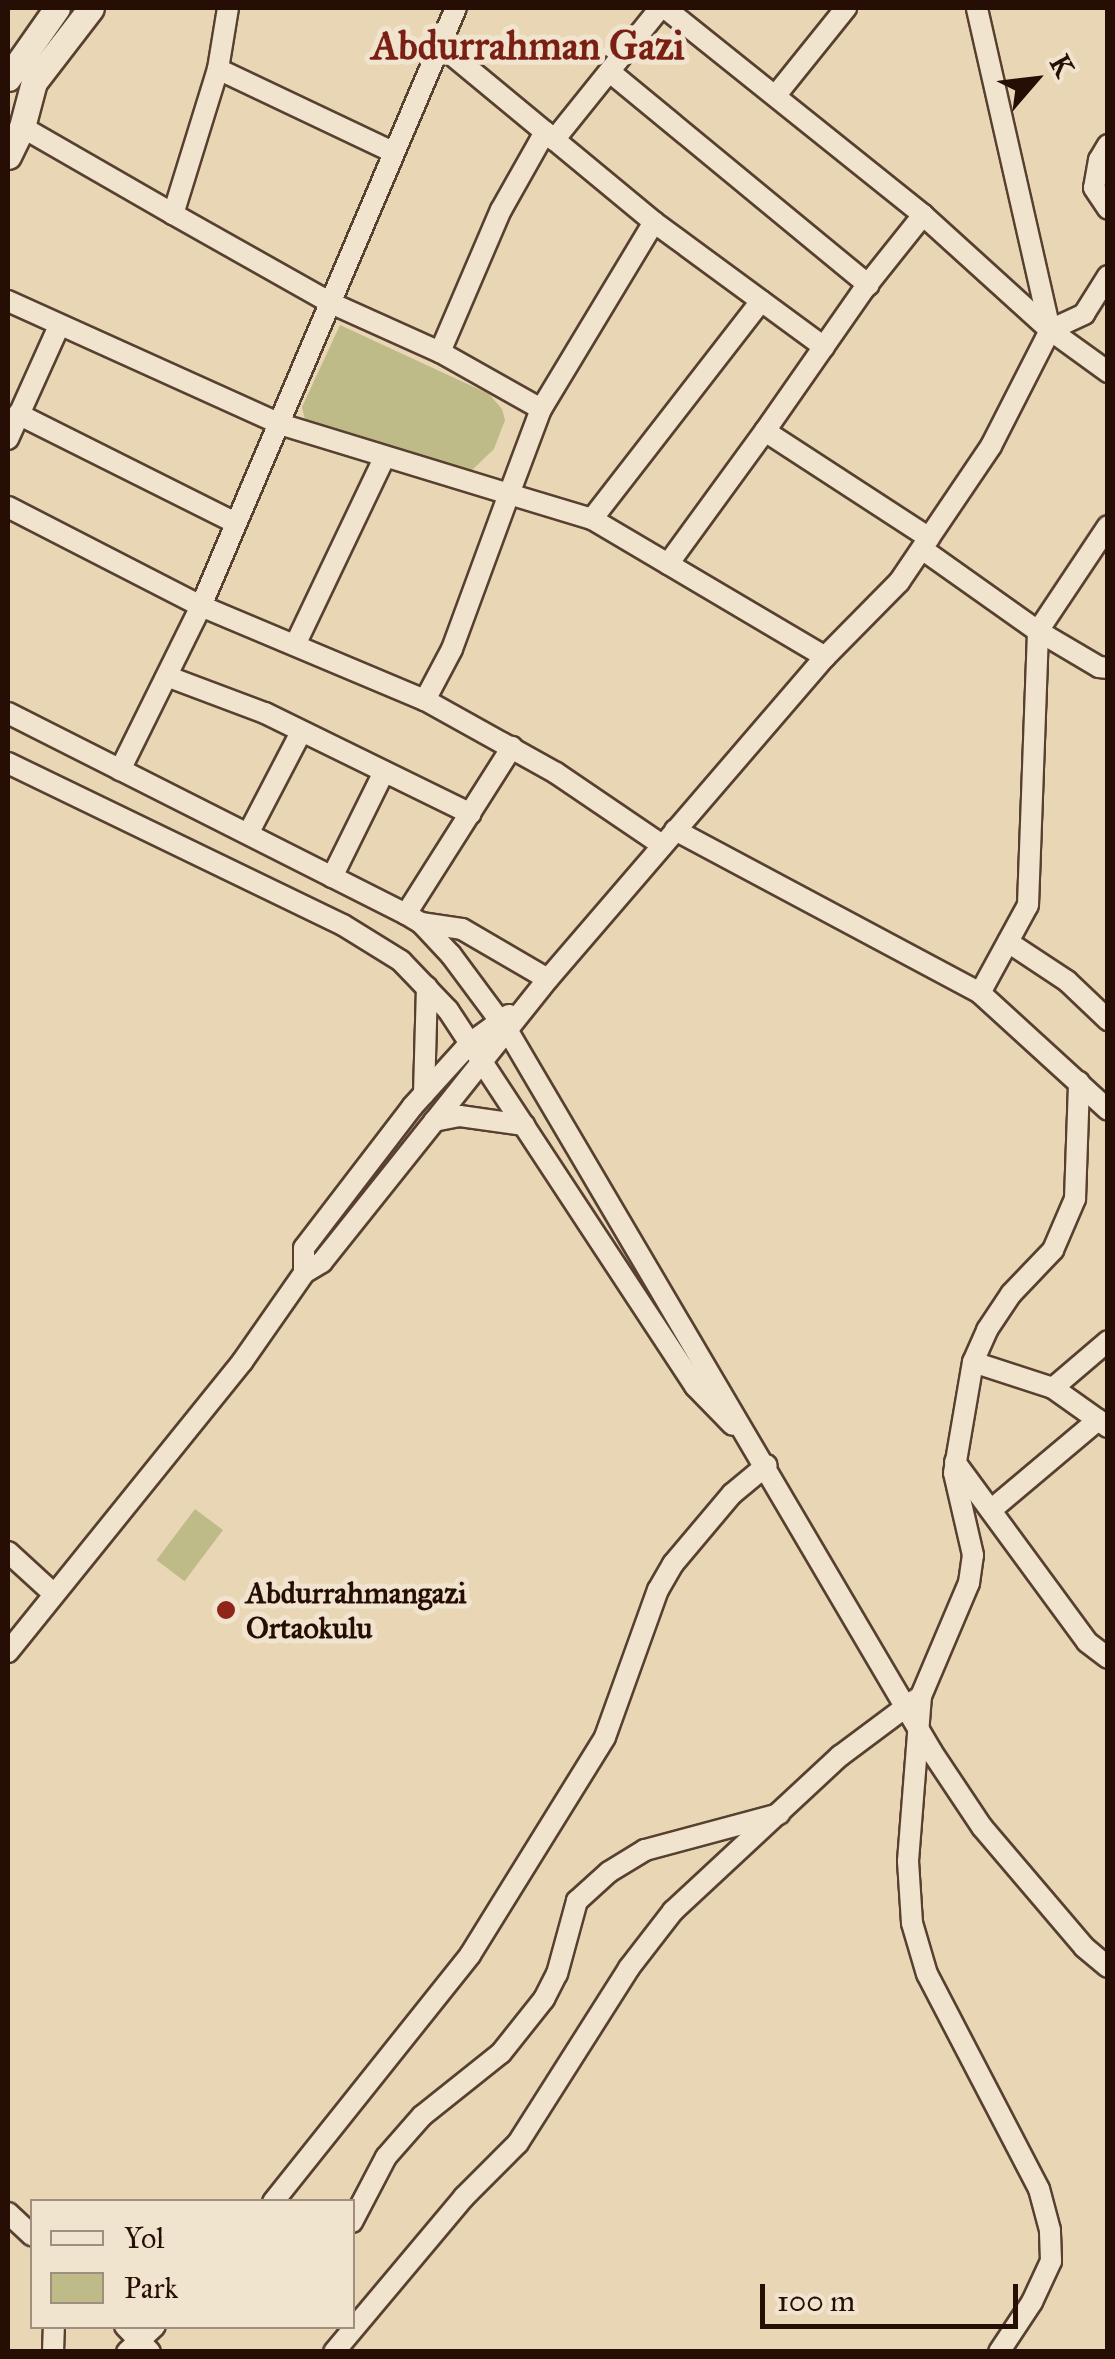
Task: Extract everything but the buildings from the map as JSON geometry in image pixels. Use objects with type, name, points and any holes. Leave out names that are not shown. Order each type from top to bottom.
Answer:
[{"type":"street","points":[[8,156],[22,126],[15,71],[57,8]]},
{"type":"street","points":[[15,71],[91,8]]},
{"type":"street","points":[[174,214],[218,68],[228,8]]},
{"type":"street","points":[[120,770],[201,606],[456,8]]},
{"type":"street","points":[[440,352],[501,210],[550,136],[663,8],[924,215],[1050,330],[1108,372]]},
{"type":"street","points":[[977,8],[1050,330]]},
{"type":"street","points":[[776,95],[834,12]]},
{"type":"street","points":[[440,44],[654,222],[824,347]]},
{"type":"street","points":[[218,68],[393,152]]},
{"type":"street","points":[[610,72],[868,285]]},
{"type":"street","points":[[22,126],[333,304],[440,352],[541,410]]},
{"type":"street","points":[[1108,146],[1099,160],[1094,188],[1108,210]]},
{"type":"street","points":[[668,564],[868,285],[924,215]]},
{"type":"street","points":[[425,700],[452,649],[541,410],[654,222]]},
{"type":"street","points":[[8,1652],[242,1362],[304,1273],[322,1262],[482,1062],[508,1021],[825,657],[898,582],[992,446],[1050,330],[1084,314],[1108,276]]},
{"type":"street","points":[[8,301],[280,424],[592,519],[825,657]]},
{"type":"street","points":[[592,519],[761,301]]},
{"type":"street","points":[[8,439],[59,326]]},
{"type":"street","points":[[18,414],[234,522]]},
{"type":"street","points":[[765,431],[925,543],[1038,631],[1099,667],[1108,668]]},
{"type":"street","points":[[295,645],[384,458]]},
{"type":"street","points":[[8,507],[201,606],[425,700],[669,838],[980,993],[1108,1110]]},
{"type":"street","points":[[980,993],[1028,905],[1038,631],[1108,526]]},
{"type":"street","points":[[168,677],[301,732],[471,814]]},
{"type":"street","points":[[8,713],[414,918],[462,929],[548,979]]},
{"type":"street","points":[[249,832],[301,732]]},
{"type":"street","points":[[414,918],[512,747]]},
{"type":"street","points":[[8,763],[342,925],[402,961],[470,1043],[695,1386],[762,1458]]},
{"type":"street","points":[[332,877],[384,772]]},
{"type":"street","points":[[414,918],[508,1021],[762,1458],[914,1701],[918,1727],[908,1862],[912,1923],[926,1974],[1038,2189],[1050,2230],[1051,2261],[1032,2302],[1000,2352]]},
{"type":"street","points":[[1008,942],[1048,966],[1108,1020]]},
{"type":"street","points":[[424,1094],[427,987]]},
{"type":"street","points":[[304,1273],[304,1248],[424,1094],[470,1043],[508,1021]]},
{"type":"street","points":[[360,2308],[518,2143],[629,1968],[673,1911],[840,1756],[914,1701],[969,1582],[972,1555],[954,1473],[974,1362],[987,1330],[1012,1294],[1053,1250],[1075,1198],[1079,1082]]},
{"type":"street","points":[[434,1121],[460,1116],[524,1125]]},
{"type":"street","points":[[1053,1388],[1108,1341]]},
{"type":"street","points":[[974,1362],[1053,1388],[1102,1423],[990,1510]]},
{"type":"street","points":[[275,2199],[470,1955],[605,1737],[658,1590],[673,1564],[762,1458]]},
{"type":"street","points":[[956,1462],[1087,1642],[1108,1658]]},
{"type":"street","points":[[8,1552],[54,1594]]},
{"type":"street","points":[[918,1727],[982,1827],[1084,1947],[1108,1967]]},
{"type":"street","points":[[355,2216],[386,2157],[422,2116],[501,2053],[544,1999],[557,1974],[577,1901],[609,1872],[645,1850],[780,1813]]},
{"type":"street","points":[[8,2213],[30,2233]]},
{"type":"street","points":[[334,2352],[348,2329]]},
{"type":"green space","points":[[340,325],[489,394],[502,409],[505,420],[494,449],[469,473],[305,420],[302,407]]},
{"type":"green space","points":[[195,1509],[223,1530],[184,1581],[156,1560]]},
{"type":"place","name":"Abdurrahmangazi Ortaokulu","points":[[226,1610]]},
{"type":"district","name":"Abdurrahman Gazi","points":[[528,46]]}]
